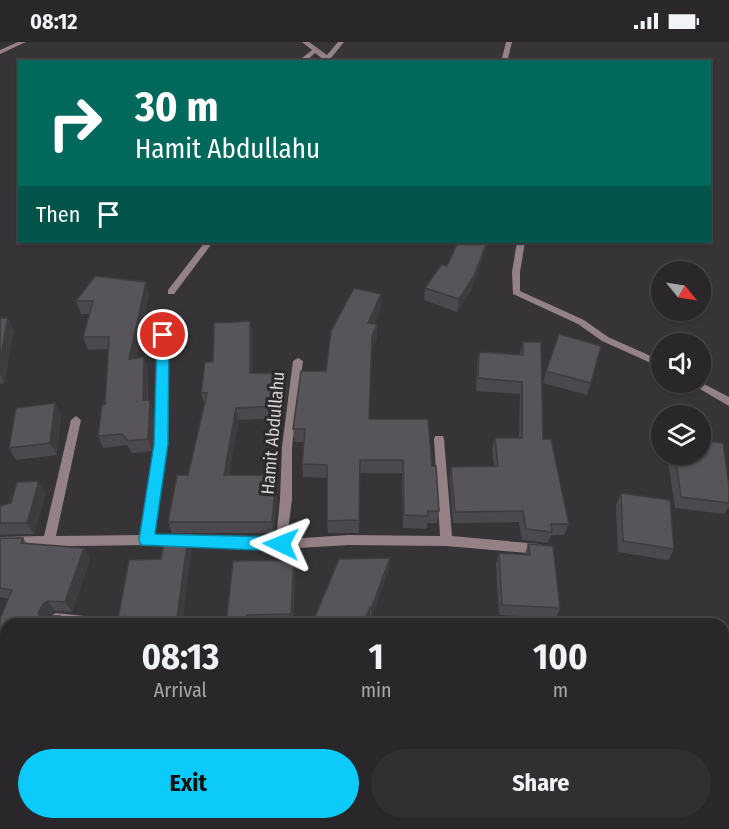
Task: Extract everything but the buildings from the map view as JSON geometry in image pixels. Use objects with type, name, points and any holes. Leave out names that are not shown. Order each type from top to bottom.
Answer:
[{"type":"street","points":[[0,52],[23,42]]},
{"type":"street","points":[[305,42],[330,60],[341,42]]},
{"type":"street","points":[[504,60],[509,42]]},
{"type":"street","points":[[302,60],[315,50]]},
{"type":"street","points":[[171,292],[208,243]]},
{"type":"street","points":[[521,243],[516,272],[516,292],[581,322],[605,339],[651,360]]},
{"type":"street","points":[[147,540],[161,444],[163,335]]},
{"type":"street","name":"Hamit Abdullahu","points":[[281,544],[287,447],[298,362]]},
{"type":"street","points":[[711,392],[729,402]]},
{"type":"street","points":[[49,541],[76,420]]},
{"type":"street","points":[[439,439],[446,541]]},
{"type":"street","points":[[0,542],[147,540],[281,544],[349,540],[446,541],[548,550]]},
{"type":"route","points":[[163,335],[161,444],[147,540],[281,544]]}]
